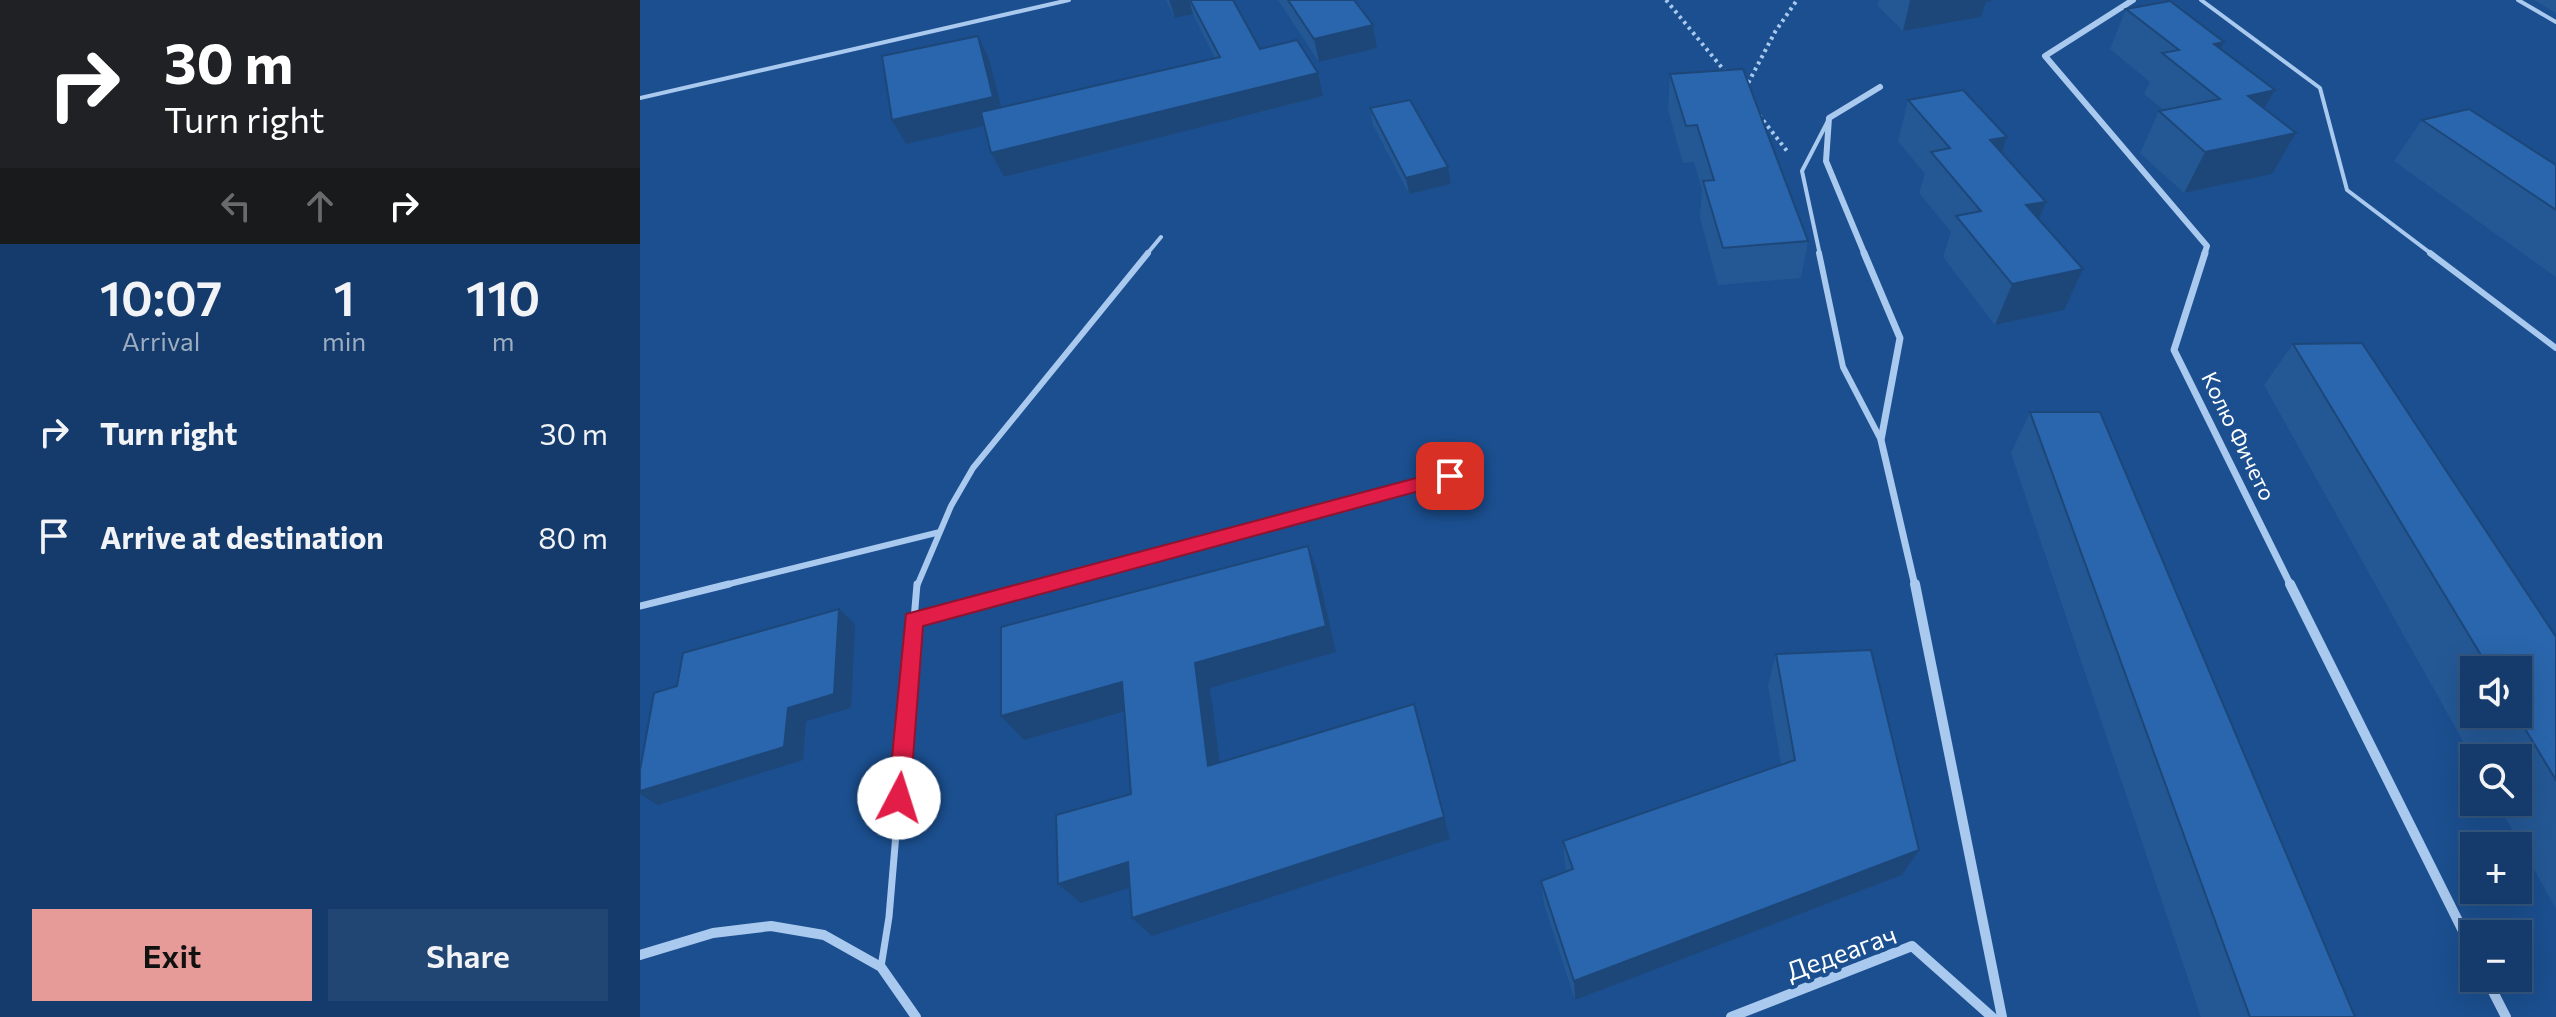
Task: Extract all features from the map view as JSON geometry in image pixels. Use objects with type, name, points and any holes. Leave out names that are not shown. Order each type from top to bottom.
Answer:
[{"type":"street","name":"Колю Фичето","points":[[2133,0],[2045,56],[2207,246],[2174,350],[2460,925]]},
{"type":"street","points":[[1880,87],[1829,118],[1826,161],[1900,338],[1881,440],[1932,659],[2002,1017]]},
{"type":"street","points":[[640,955],[713,933],[771,926],[824,935],[881,967],[916,1017]]},
{"type":"street","name":"Дедеагач","points":[[1731,1017],[1912,946],[1992,1017]]},
{"type":"street","points":[[2493,992],[2506,1017]]},
{"type":"lane","points":[[640,98],[1069,0]]},
{"type":"lane","points":[[2201,0],[2320,88],[2347,190],[2556,348]]},
{"type":"lane","points":[[2518,0],[2556,22]]},
{"type":"lane","points":[[1829,118],[1802,171],[1843,367],[1881,440]]},
{"type":"lane","points":[[881,967],[889,917],[917,581],[973,468],[1161,237]]},
{"type":"lane","points":[[913,620],[1450,476]]},
{"type":"lane","points":[[640,606],[940,532]]},
{"type":"path","points":[[1666,0],[1743,93],[1775,32],[1797,0]]},
{"type":"path","points":[[1751,104],[1802,171]]},
{"type":"building","points":[[1190,0],[1233,0],[1260,49],[1297,40],[1318,73],[991,153],[981,112],[1220,57]]},
{"type":"building","points":[[1288,0],[1354,0],[1373,25],[1314,39]]},
{"type":"building","points":[[2170,1],[2224,42],[2214,44],[2275,90],[2248,96],[2296,133],[2205,152],[2159,111],[2220,99],[2162,53],[2179,50],[2126,9]]},
{"type":"building","points":[[978,36],[993,97],[892,120],[882,56]]},
{"type":"building","points":[[1743,69],[1808,241],[1723,248],[1703,181],[1714,180],[1697,125],[1686,126],[1670,74]]},
{"type":"building","points":[[1963,90],[2007,137],[1990,140],[2046,202],[2026,205],[2083,269],[2012,284],[1956,216],[1981,211],[1931,152],[1950,148],[1908,100]]},
{"type":"building","points":[[1410,100],[1448,167],[1406,178],[1370,108]]},
{"type":"building","points":[[2469,109],[2556,165],[2556,210],[2422,120]]},
{"type":"building","points":[[2362,343],[2556,637],[2556,780],[2524,728],[2532,728],[2532,656],[2482,656],[2293,344]]},
{"type":"building","points":[[2030,412],[2100,412],[2355,1017],[2250,1017]]},
{"type":"building","points":[[1308,546],[1326,626],[1195,663],[1208,766],[1414,704],[1444,817],[1132,918],[1128,862],[1058,884],[1056,815],[1131,794],[1122,682],[1001,716],[1001,627]]},
{"type":"building","points":[[839,609],[834,694],[788,708],[784,747],[640,791],[640,770],[654,693],[677,686],[683,653]]},
{"type":"building","points":[[1871,650],[1919,850],[1574,981],[1541,881],[1573,869],[1563,841],[1795,760],[1776,654]]},
{"type":"route","points":[[899,798],[913,620],[1450,476]]}]
